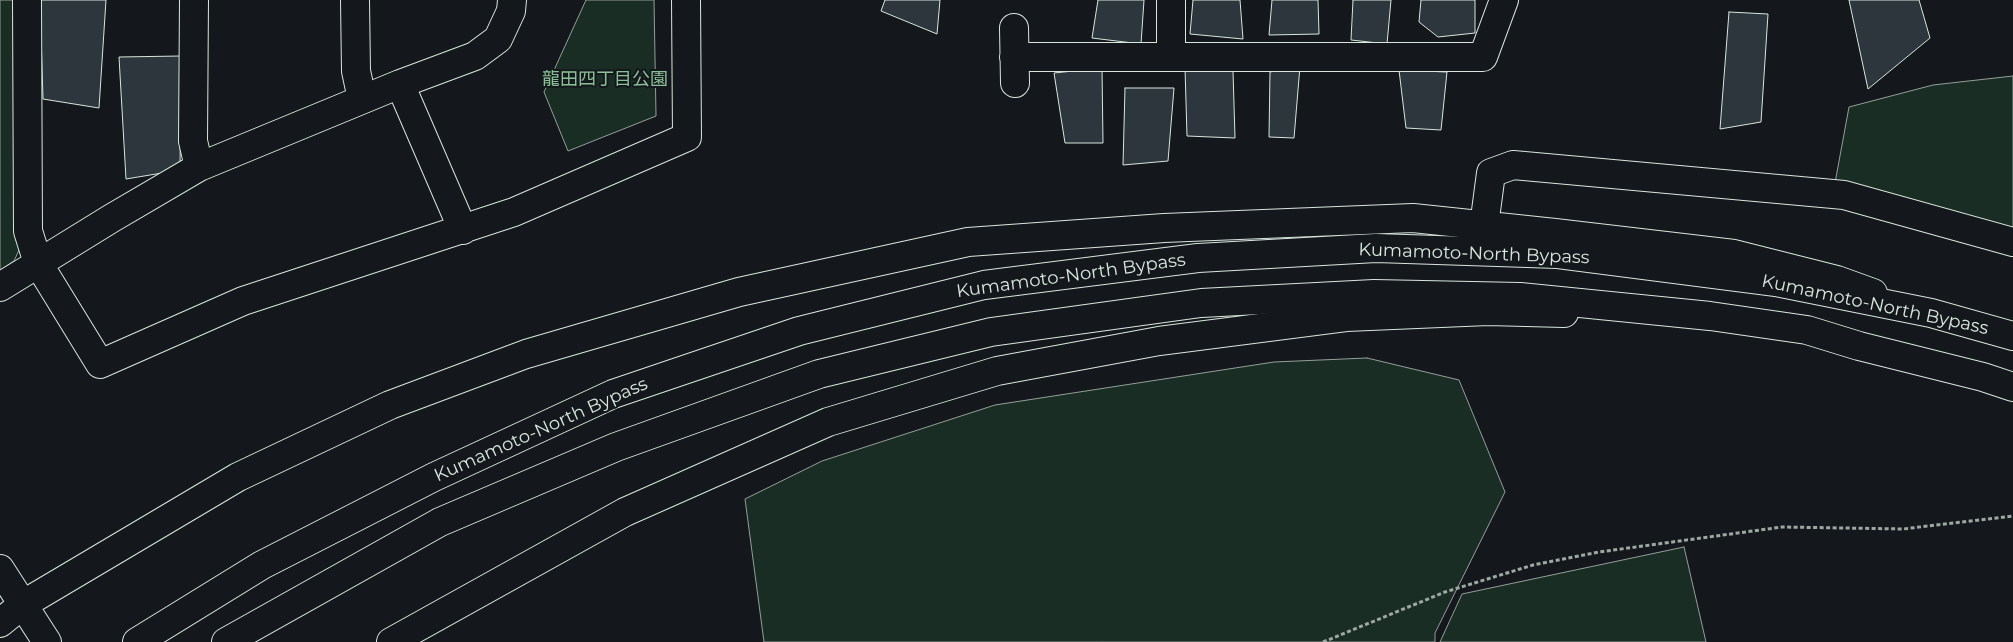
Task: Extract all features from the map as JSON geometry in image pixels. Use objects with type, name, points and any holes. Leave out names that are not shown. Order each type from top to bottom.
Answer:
[{"type":"main road","points":[[27,0],[28,231],[38,263],[100,364],[243,301],[464,230],[514,212],[687,137],[686,0]]},
{"type":"main road","points":[[194,0],[193,142],[199,167]]},
{"type":"main road","points":[[356,0],[356,71],[362,99]]},
{"type":"main road","points":[[0,288],[38,263],[199,167],[362,99],[475,56],[498,39],[511,10],[512,0]]},
{"type":"main road","points":[[1170,0],[1171,57]]},
{"type":"main road","points":[[1014,28],[1014,70],[1171,57],[1483,57],[1504,0]]},
{"type":"main road","points":[[400,84],[464,230]]},
{"type":"main road","points":[[1484,226],[1491,173],[1513,165],[1844,194],[2013,242]]},
{"type":"main road","points":[[0,623],[22,605],[238,477],[390,405],[526,354],[739,292],[968,242],[1164,228],[1413,218],[1734,254],[1836,280],[1931,313]]},
{"type":"main road","name":"Kumamoto-North Bypass","points":[[137,642],[271,561],[434,477],[614,394],[799,331],[984,285],[1198,258],[1376,248],[1558,254],[1776,282],[1931,313],[2013,336]]},
{"type":"main road","points":[[226,642],[440,522],[616,447],[819,374],[991,332],[1201,303],[1374,294],[1520,298],[1710,316],[1808,330],[1859,346],[2013,386]]},
{"type":"main road","points":[[391,642],[625,512],[828,422],[997,371],[1158,341],[1346,317],[1488,310],[1710,316]]},
{"type":"main road","points":[[0,569],[47,642]]},
{"type":"path","points":[[1323,642],[1445,592],[1533,565],[1600,552],[1782,527],[1904,529],[2013,516]]},
{"type":"green space","points":[[0,0],[15,0],[20,248],[14,261],[0,270]]},
{"type":"green space","name":"龍田四丁目公園","points":[[586,0],[654,0],[656,116],[568,151],[544,92]]},
{"type":"green space","points":[[2013,76],[2013,240],[1835,183],[1849,107],[1933,85]]},
{"type":"green space","points":[[1367,358],[1459,380],[1505,492],[1435,633],[1435,642],[764,642],[745,499],[822,461],[995,405],[1274,362]]},
{"type":"green space","points":[[1684,547],[1706,642],[1440,642],[1462,594]]},
{"type":"building","points":[[40,0],[106,0],[99,108],[43,99]]},
{"type":"building","points":[[885,0],[940,0],[937,34],[881,11]]},
{"type":"building","points":[[1098,0],[1144,0],[1141,44],[1092,38]]},
{"type":"building","points":[[1193,0],[1240,0],[1243,39],[1190,34]]},
{"type":"building","points":[[1272,0],[1318,0],[1319,34],[1269,35]]},
{"type":"building","points":[[1353,0],[1391,0],[1387,44],[1351,40]]},
{"type":"building","points":[[1421,0],[1475,0],[1475,33],[1438,37],[1419,22]]},
{"type":"building","points":[[1849,0],[1919,0],[1930,38],[1868,89]]},
{"type":"building","points":[[1729,12],[1768,14],[1761,122],[1720,129]]},
{"type":"building","points":[[181,56],[180,170],[126,179],[119,57]]},
{"type":"building","points":[[1300,66],[1294,138],[1269,137],[1270,72]]},
{"type":"building","points":[[1102,68],[1103,143],[1065,143],[1054,73]]},
{"type":"building","points":[[1185,68],[1233,71],[1235,138],[1187,136]]},
{"type":"building","points":[[1399,70],[1447,72],[1441,130],[1406,128]]},
{"type":"building","points":[[1125,88],[1174,88],[1168,161],[1123,165]]}]
